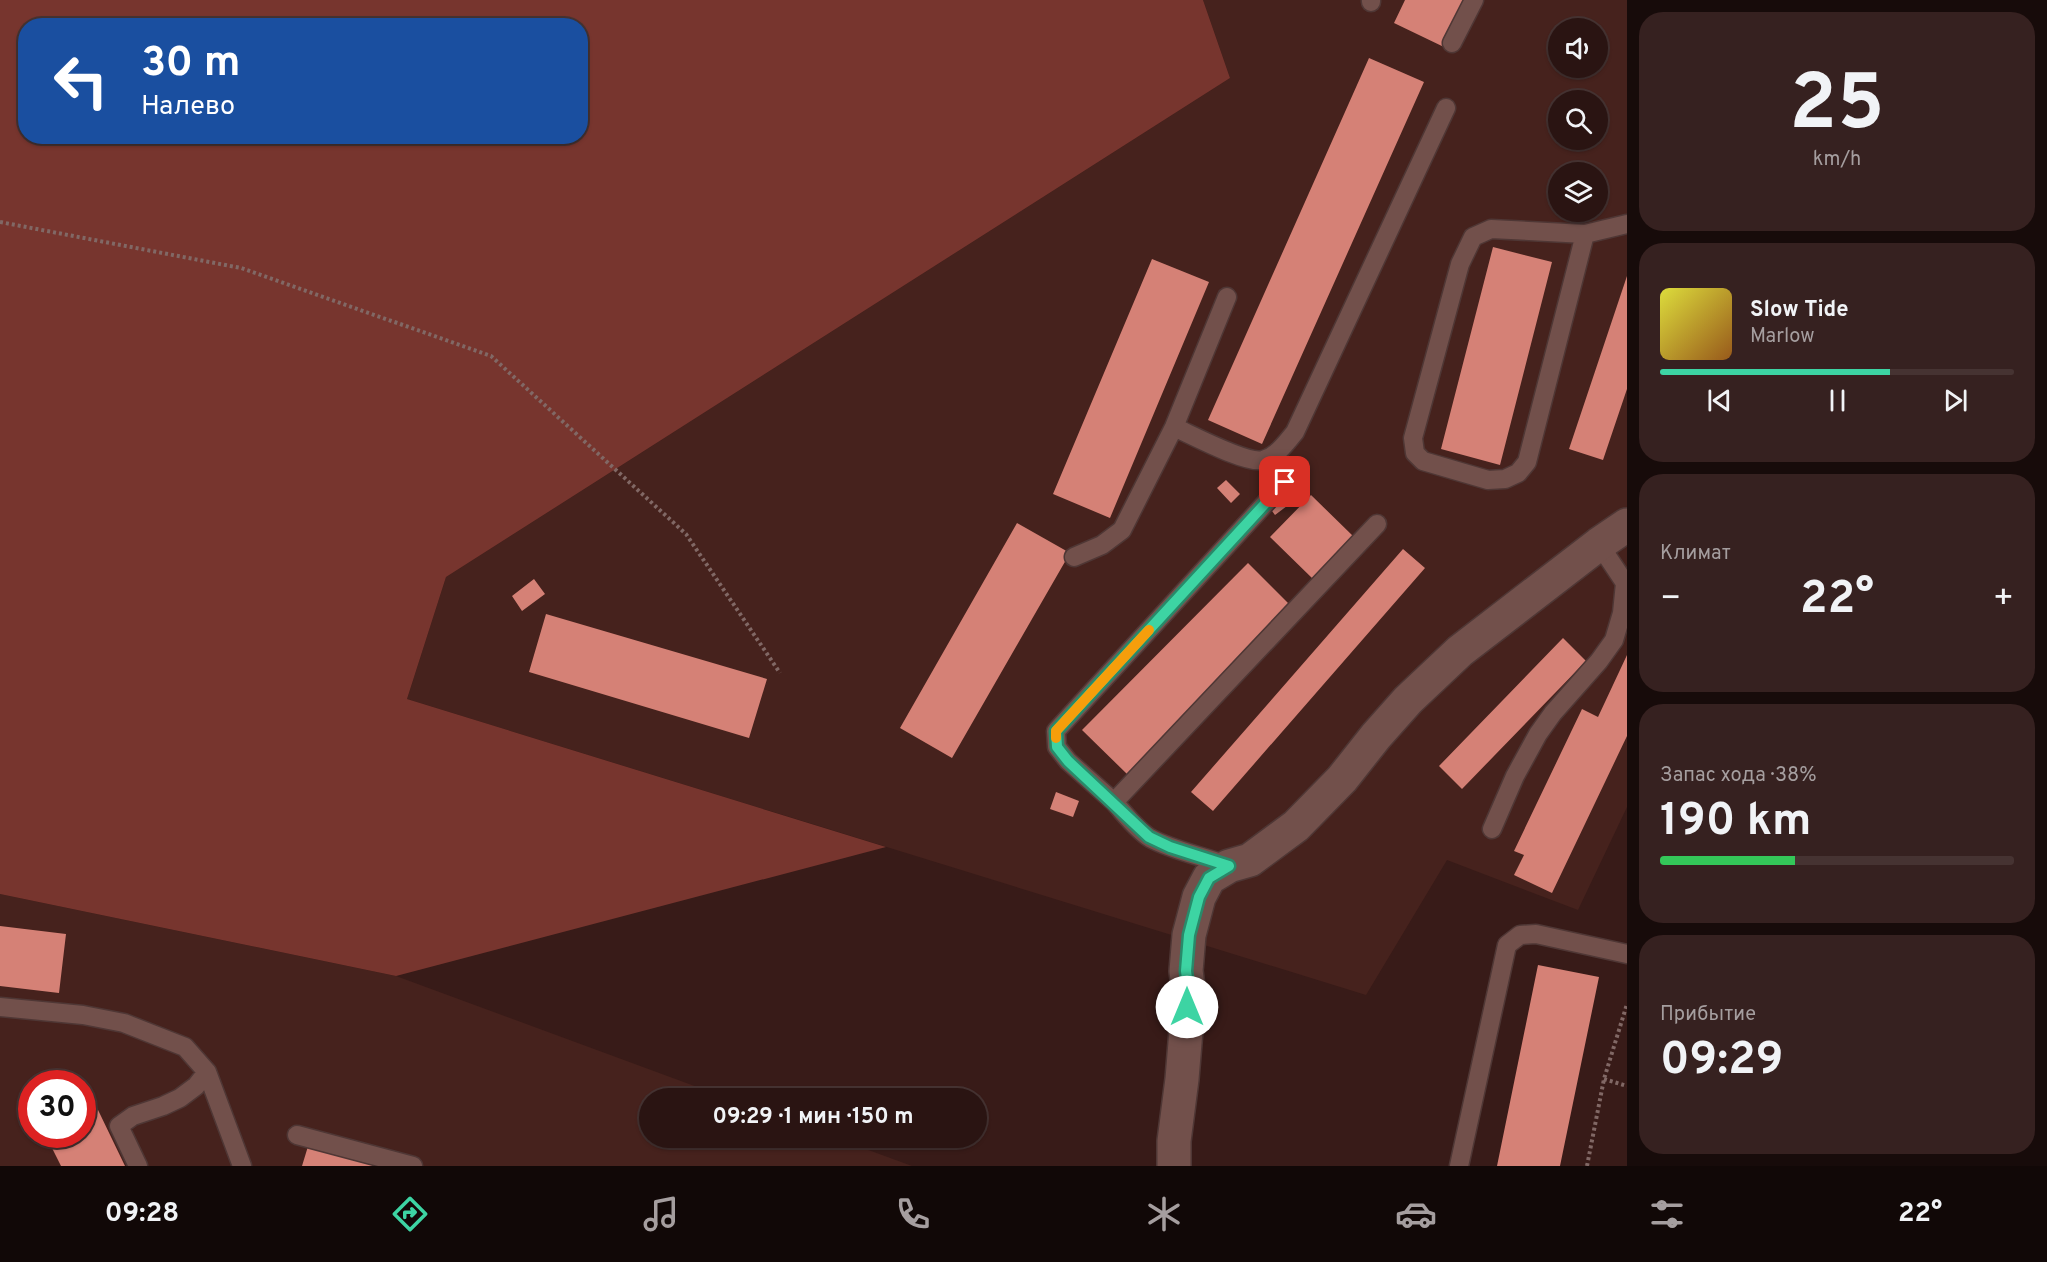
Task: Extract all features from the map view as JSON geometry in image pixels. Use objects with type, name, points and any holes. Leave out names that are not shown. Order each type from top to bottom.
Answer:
[{"type":"street","points":[[1174,1166],[1174,1141],[1189,994],[1186,971],[1189,935],[1199,897],[1209,878],[1229,866],[1250,860],[1296,826],[1342,779],[1408,700],[1460,651],[1627,525]]},
{"type":"lane","points":[[1452,43],[1474,0]]},
{"type":"lane","points":[[1174,428],[1246,459],[1261,460],[1275,454],[1295,432],[1446,108]]},
{"type":"lane","points":[[1585,234],[1527,462],[1518,473],[1505,479],[1488,480],[1423,461],[1414,453],[1413,438],[1460,264],[1473,237],[1491,229],[1585,234],[1627,224]]},
{"type":"lane","points":[[1074,557],[1102,545],[1122,530],[1174,428],[1227,297]]},
{"type":"lane","points":[[1229,866],[1170,847],[1149,837],[1136,827],[1114,802],[1068,761],[1057,747],[1056,731],[1285,482]]},
{"type":"lane","points":[[1114,802],[1377,524]]},
{"type":"lane","points":[[1492,829],[1515,776],[1538,734],[1614,640],[1622,613],[1625,584],[1599,544]]},
{"type":"lane","points":[[1459,1166],[1507,945],[1520,935],[1536,934],[1627,954]]},
{"type":"lane","points":[[0,1007],[83,1015],[124,1023],[185,1047],[207,1072],[242,1166]]},
{"type":"lane","points":[[138,1166],[119,1126],[133,1116],[180,1098],[196,1086],[207,1072]]},
{"type":"lane","points":[[297,1135],[413,1166]]},
{"type":"path","points":[[0,222],[241,268],[491,356],[686,534],[780,674]]},
{"type":"path","points":[[1587,1166],[1604,1079],[1627,1004]]},
{"type":"path","points":[[1604,1079],[1627,1086]]},
{"type":"shaded area","points":[[0,0],[1203,0],[1230,78],[446,577],[407,699],[886,847],[396,976],[0,894]]},
{"type":"shaded area","points":[[1203,0],[1627,0],[1627,807],[1578,910],[1447,860],[1366,995],[407,699],[446,577],[1230,78]]},
{"type":"shaded area","points":[[0,894],[396,976],[700,1088],[639,1088],[639,1148],[863,1148],[912,1166],[0,1166]]},
{"type":"building","points":[[1405,0],[1469,0],[1446,48],[1394,23]]},
{"type":"building","points":[[1369,58],[1424,82],[1262,444],[1208,420]]},
{"type":"building","points":[[1493,247],[1552,262],[1500,465],[1441,449]]},
{"type":"building","points":[[1152,259],[1209,282],[1110,518],[1053,494]]},
{"type":"building","points":[[1627,276],[1627,389],[1603,460],[1569,449]]},
{"type":"building","points":[[1226,480],[1240,494],[1231,503],[1217,488]]},
{"type":"building","points":[[1284,495],[1291,503],[1275,515],[1269,507]]},
{"type":"building","points":[[1311,495],[1354,537],[1313,579],[1270,537]]},
{"type":"building","points":[[1017,523],[1070,553],[952,758],[900,728]]},
{"type":"building","points":[[1403,549],[1425,568],[1213,811],[1191,792]]},
{"type":"building","points":[[1248,563],[1292,607],[1127,774],[1082,730]]},
{"type":"building","points":[[534,579],[545,594],[522,611],[512,596]]},
{"type":"building","points":[[546,614],[767,679],[749,738],[529,672]]},
{"type":"building","points":[[1563,638],[1586,661],[1462,789],[1439,766]]},
{"type":"building","points":[[1627,655],[1627,736],[1552,893],[1514,875],[1524,855],[1514,851],[1582,709],[1598,717]]},
{"type":"building","points":[[1056,792],[1079,801],[1073,817],[1050,809]]},
{"type":"building","points":[[0,926],[66,934],[59,993],[0,986]]},
{"type":"building","points":[[1538,965],[1599,977],[1560,1166],[1497,1166]]},
{"type":"building","points":[[96,1106],[125,1166],[61,1166],[52,1148],[96,1148]]},
{"type":"building","points":[[309,1143],[381,1166],[302,1166]]},
{"type":"slow traffic","points":[[1056,738],[1056,731],[1149,630]]},
{"type":"route","points":[[1187,1007],[1189,994],[1186,971],[1189,935],[1199,897],[1209,878],[1229,866],[1170,847],[1149,837],[1136,827],[1114,802],[1068,761],[1057,747],[1056,731],[1285,482]]}]
